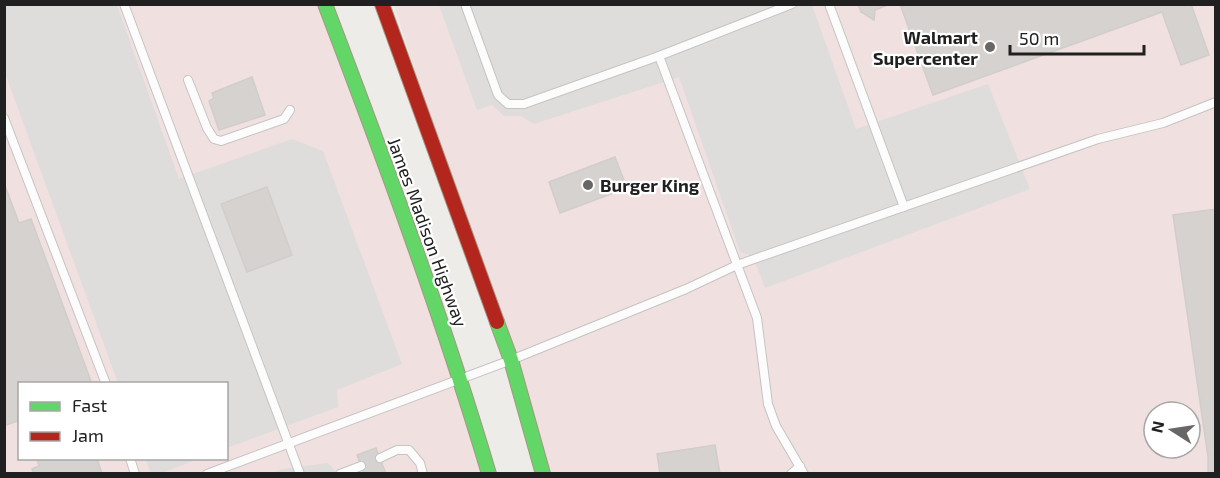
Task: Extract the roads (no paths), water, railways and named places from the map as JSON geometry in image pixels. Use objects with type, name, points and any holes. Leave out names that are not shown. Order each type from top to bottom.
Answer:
[{"type":"main road","name":"James Madison Highway","points":[[325,4],[391,178],[461,379],[489,474]]},
{"type":"main road","name":"James Madison Highway","points":[[382,4],[511,360],[543,474]]},
{"type":"lane","points":[[124,4],[300,474]]},
{"type":"lane","points":[[465,4],[498,95],[508,104],[524,104],[659,56],[792,4]]},
{"type":"lane","points":[[829,4],[903,207]]},
{"type":"lane","points":[[659,56],[757,318],[768,405],[776,426],[802,470],[791,474]]},
{"type":"lane","points":[[188,80],[214,140],[221,141],[284,119],[290,110]]},
{"type":"lane","points":[[207,474],[511,360],[686,289],[736,265],[1098,139],[1163,123],[1215,102]]},
{"type":"lane","points":[[4,118],[105,382]]},
{"type":"lane","points":[[380,458],[397,450],[409,450],[420,463],[423,474]]},
{"type":"lane","points":[[340,474],[361,466]]},
{"type":"place","name":"Walmart Supercenter","points":[[990,47]]},
{"type":"place","name":"Burger King","points":[[588,185]]}]
